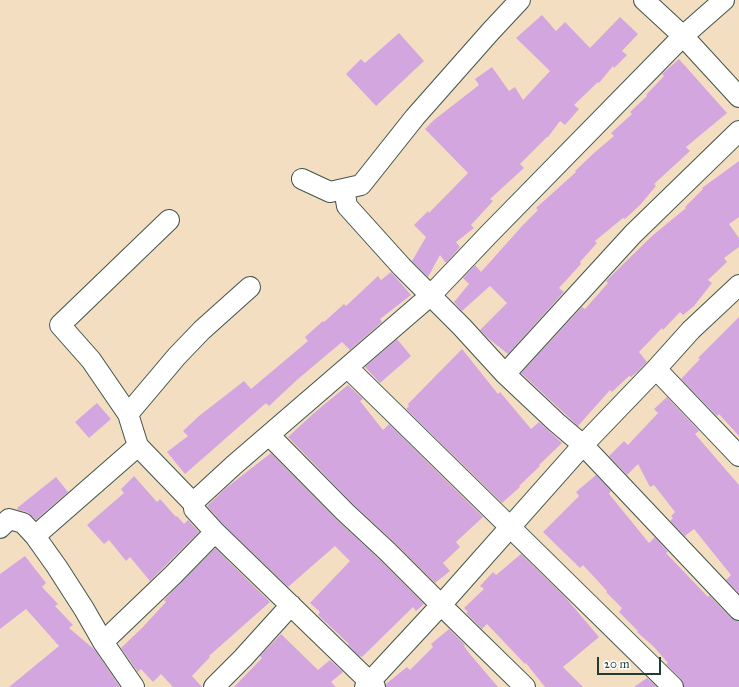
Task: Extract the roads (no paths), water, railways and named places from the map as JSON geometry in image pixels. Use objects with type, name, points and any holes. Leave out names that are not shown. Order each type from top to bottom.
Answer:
[{"type":"street","points":[[302,180],[330,192],[361,184],[415,117],[491,30],[520,0]]},
{"type":"street","points":[[644,0],[683,36],[739,97]]},
{"type":"street","points":[[724,0],[683,36],[430,296],[197,498],[194,504],[194,509],[214,532],[291,605],[370,685],[583,445],[691,330],[736,293]]},
{"type":"street","points":[[505,374],[633,234],[739,131]]},
{"type":"street","points":[[344,189],[347,206],[402,268],[462,327],[505,374],[583,445],[739,610]]},
{"type":"street","points":[[169,220],[60,325],[91,360],[128,414],[138,446],[194,504]]},
{"type":"street","points":[[128,414],[177,356],[202,330],[250,287]]},
{"type":"street","points":[[348,368],[673,687]]},
{"type":"street","points":[[656,369],[739,456]]},
{"type":"street","points":[[269,435],[525,687]]},
{"type":"street","points":[[35,536],[138,446]]},
{"type":"street","points":[[0,528],[9,519],[16,520],[23,523],[35,536],[84,609],[103,642],[134,687]]},
{"type":"street","points":[[103,642],[173,575],[214,532]]},
{"type":"street","points":[[214,687],[243,658],[291,605]]}]
